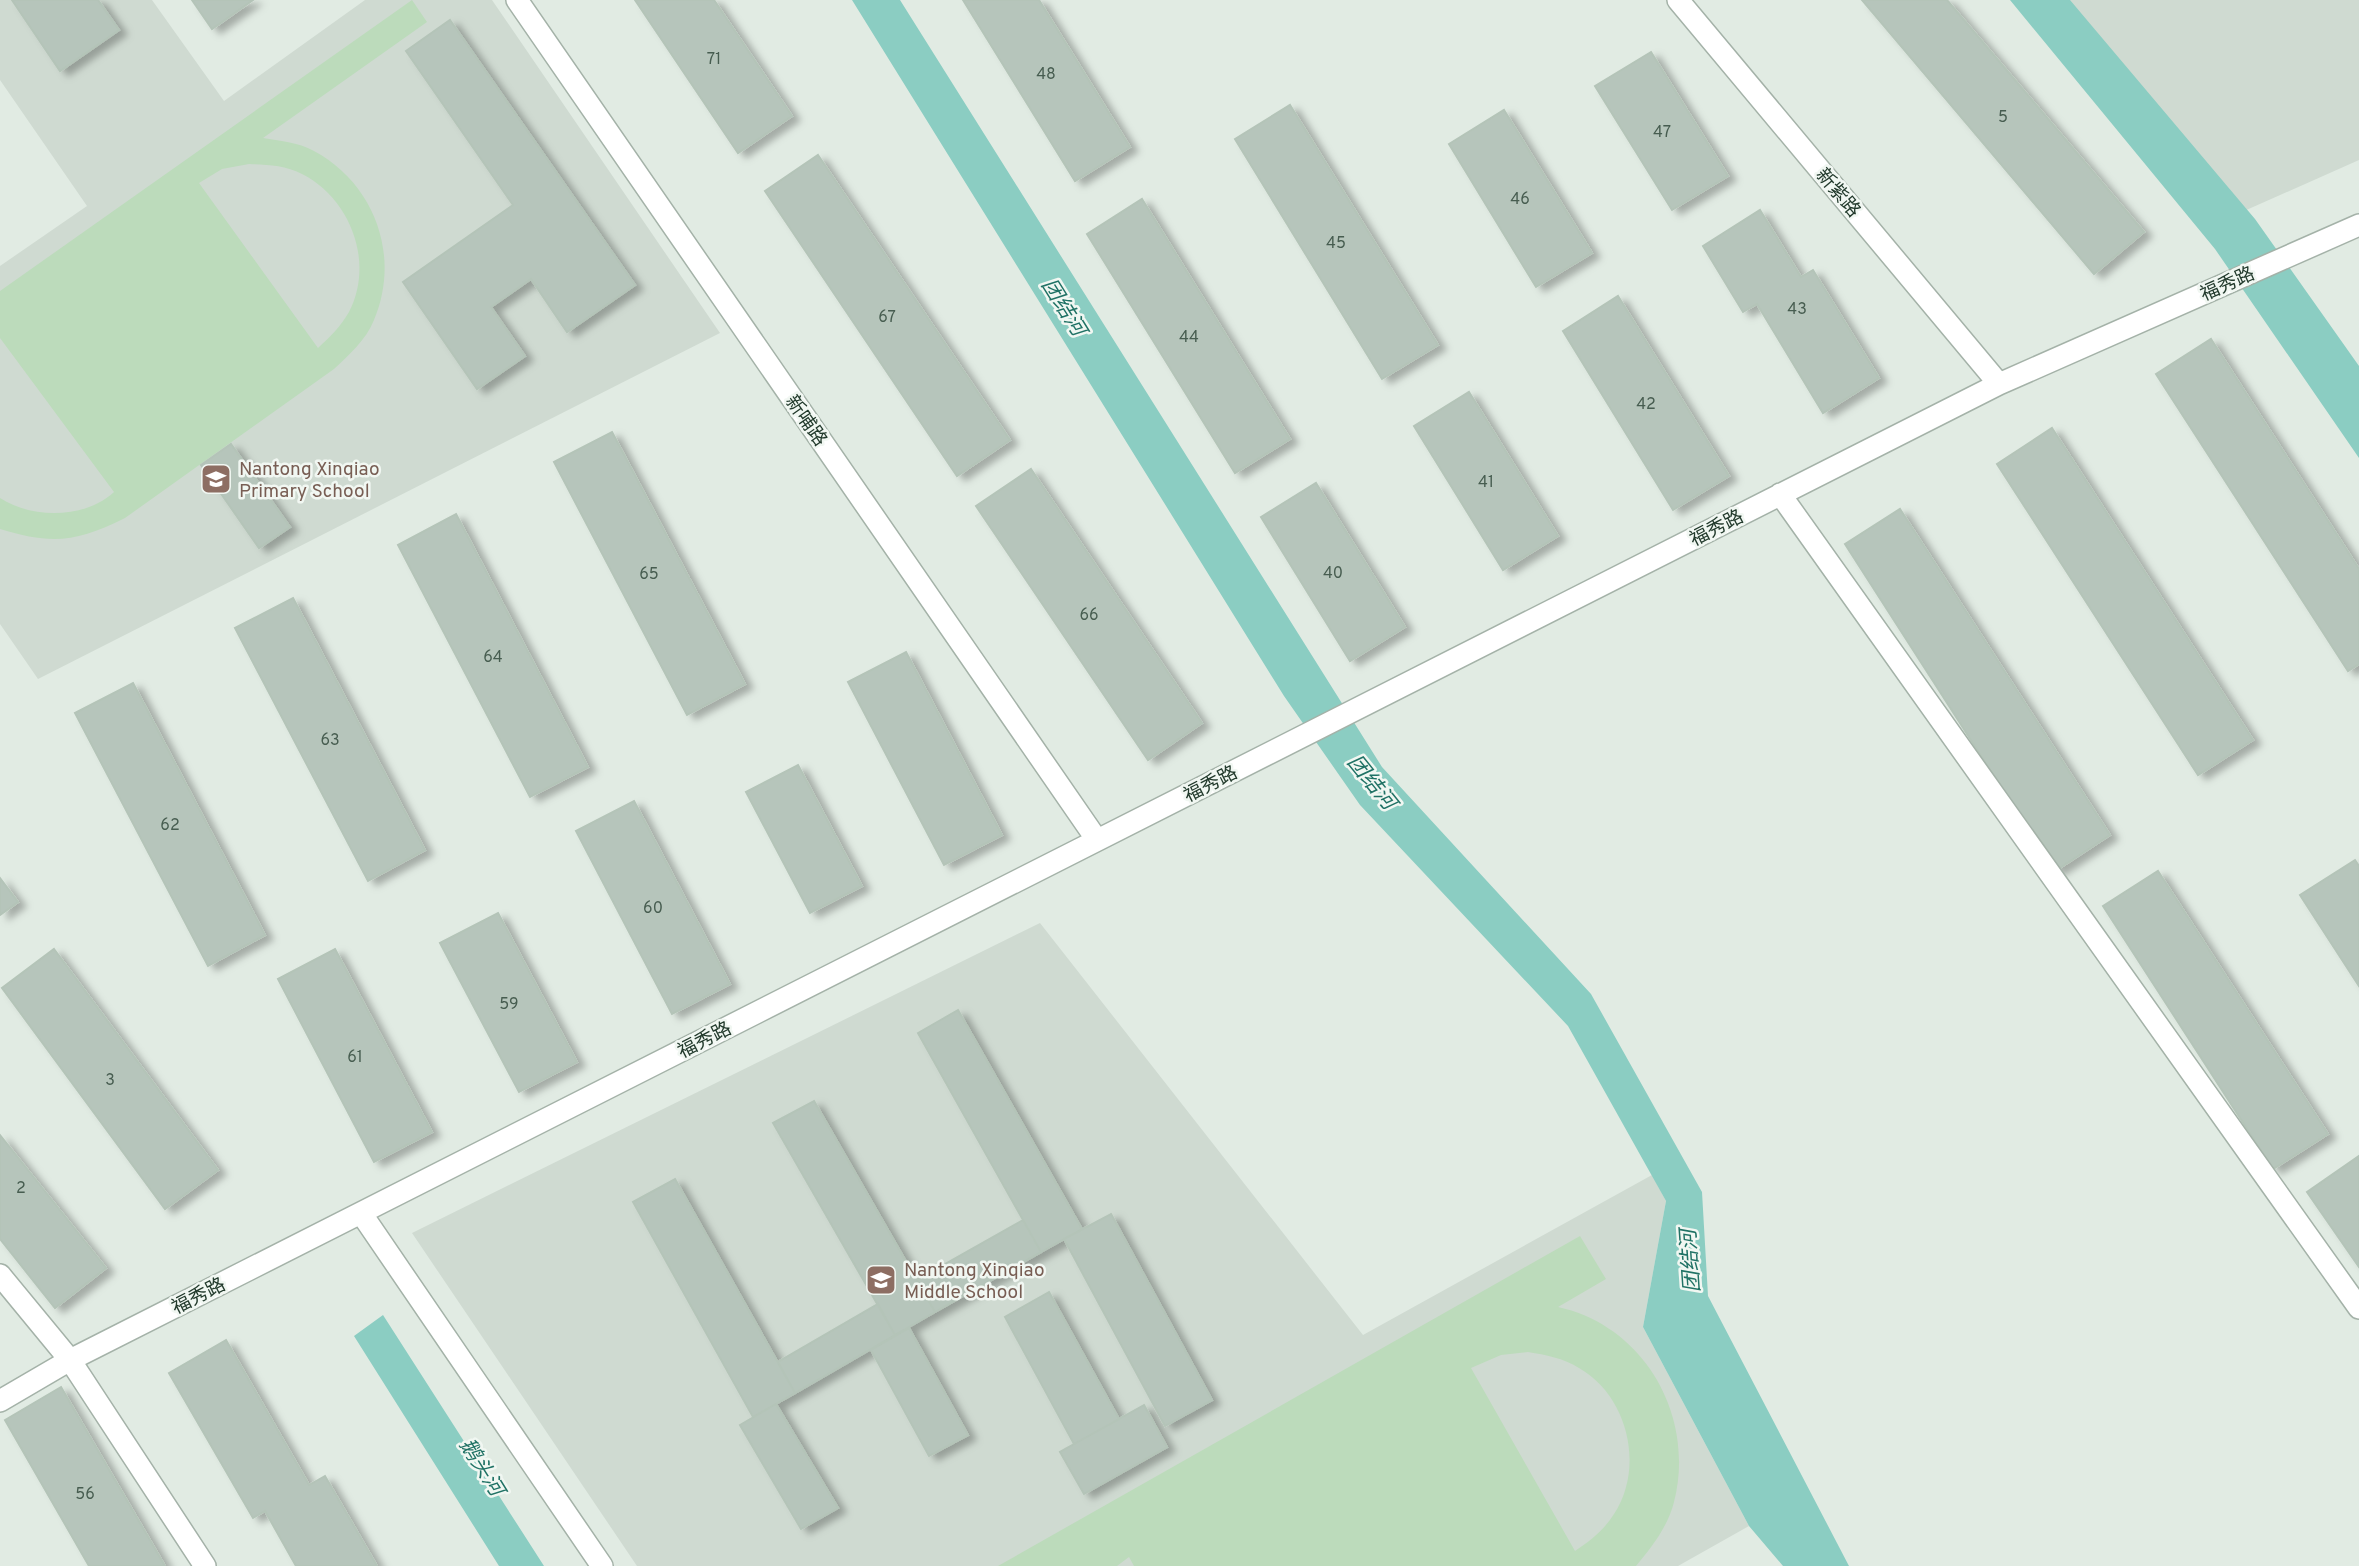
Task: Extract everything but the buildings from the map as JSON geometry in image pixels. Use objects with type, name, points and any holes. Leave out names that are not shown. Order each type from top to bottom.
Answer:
[{"type":"street","name":"新哺路","points":[[517,0],[1097,840]]},
{"type":"street","name":"新紫路","points":[[1678,0],[1999,384]]},
{"type":"street","name":"福秀路","points":[[0,1401],[70,1360],[1999,384],[2359,225]]},
{"type":"street","points":[[1780,494],[2359,1308]]},
{"type":"street","points":[[360,1213],[603,1566]]},
{"type":"street","points":[[0,1275],[70,1360],[205,1566]]},
{"type":"shaded area","name":"Nantong Xinqiao Primary School","points":[[0,0],[152,0],[224,101],[365,0],[492,0],[720,333],[38,679],[0,624],[0,266],[87,206],[0,80]]},
{"type":"shaded area","points":[[2032,0],[2359,0],[2359,160],[2217,223]]},
{"type":"shaded area","name":"Nantong Xinqiao Middle School","points":[[1040,923],[1363,1335],[1652,1175],[1666,1201],[1643,1327],[1749,1526],[1678,1566],[637,1566],[412,1233]]},
{"type":"green space","points":[[412,0],[427,22],[263,138],[314,151],[335,165],[353,182],[367,202],[383,247],[385,271],[382,296],[366,334],[357,347],[334,369],[125,518],[93,532],[64,538],[35,537],[0,529],[0,498],[27,510],[58,513],[88,507],[114,492],[0,338],[0,291]],"holes":[[[249,164],[289,169],[319,185],[345,215],[353,233],[358,253],[356,293],[346,317],[318,348],[199,183],[222,169]]]},
{"type":"green space","points":[[1580,1236],[1606,1279],[1558,1307],[1589,1317],[1616,1334],[1639,1355],[1657,1380],[1670,1408],[1677,1438],[1679,1470],[1674,1502],[1659,1536],[1636,1566],[1134,1566],[1129,1557],[1117,1566],[998,1566]],"holes":[[[1528,1352],[1567,1362],[1596,1380],[1610,1396],[1620,1414],[1626,1434],[1629,1475],[1623,1495],[1606,1525],[1575,1551],[1471,1368],[1501,1355]]]},
{"type":"water","name":"团结河","points":[[852,0],[900,0],[1382,767],[1591,994],[1702,1192],[1708,1296],[1849,1566],[1783,1566],[1749,1526],[1643,1327],[1666,1201],[1568,1026],[1360,805],[1284,696]]},
{"type":"water","points":[[2010,0],[2070,0],[2255,219],[2359,366],[2359,458],[2215,249]]},
{"type":"water","points":[[383,1315],[544,1566],[499,1566],[354,1336]]},
{"type":"place","name":"Nantong Xinqiao Primary School","points":[[216,479]]},
{"type":"place","name":"Nantong Xinqiao Middle School","points":[[881,1280]]},
{"type":"water label","name":"鹅头河","points":[[482,1467]]}]
